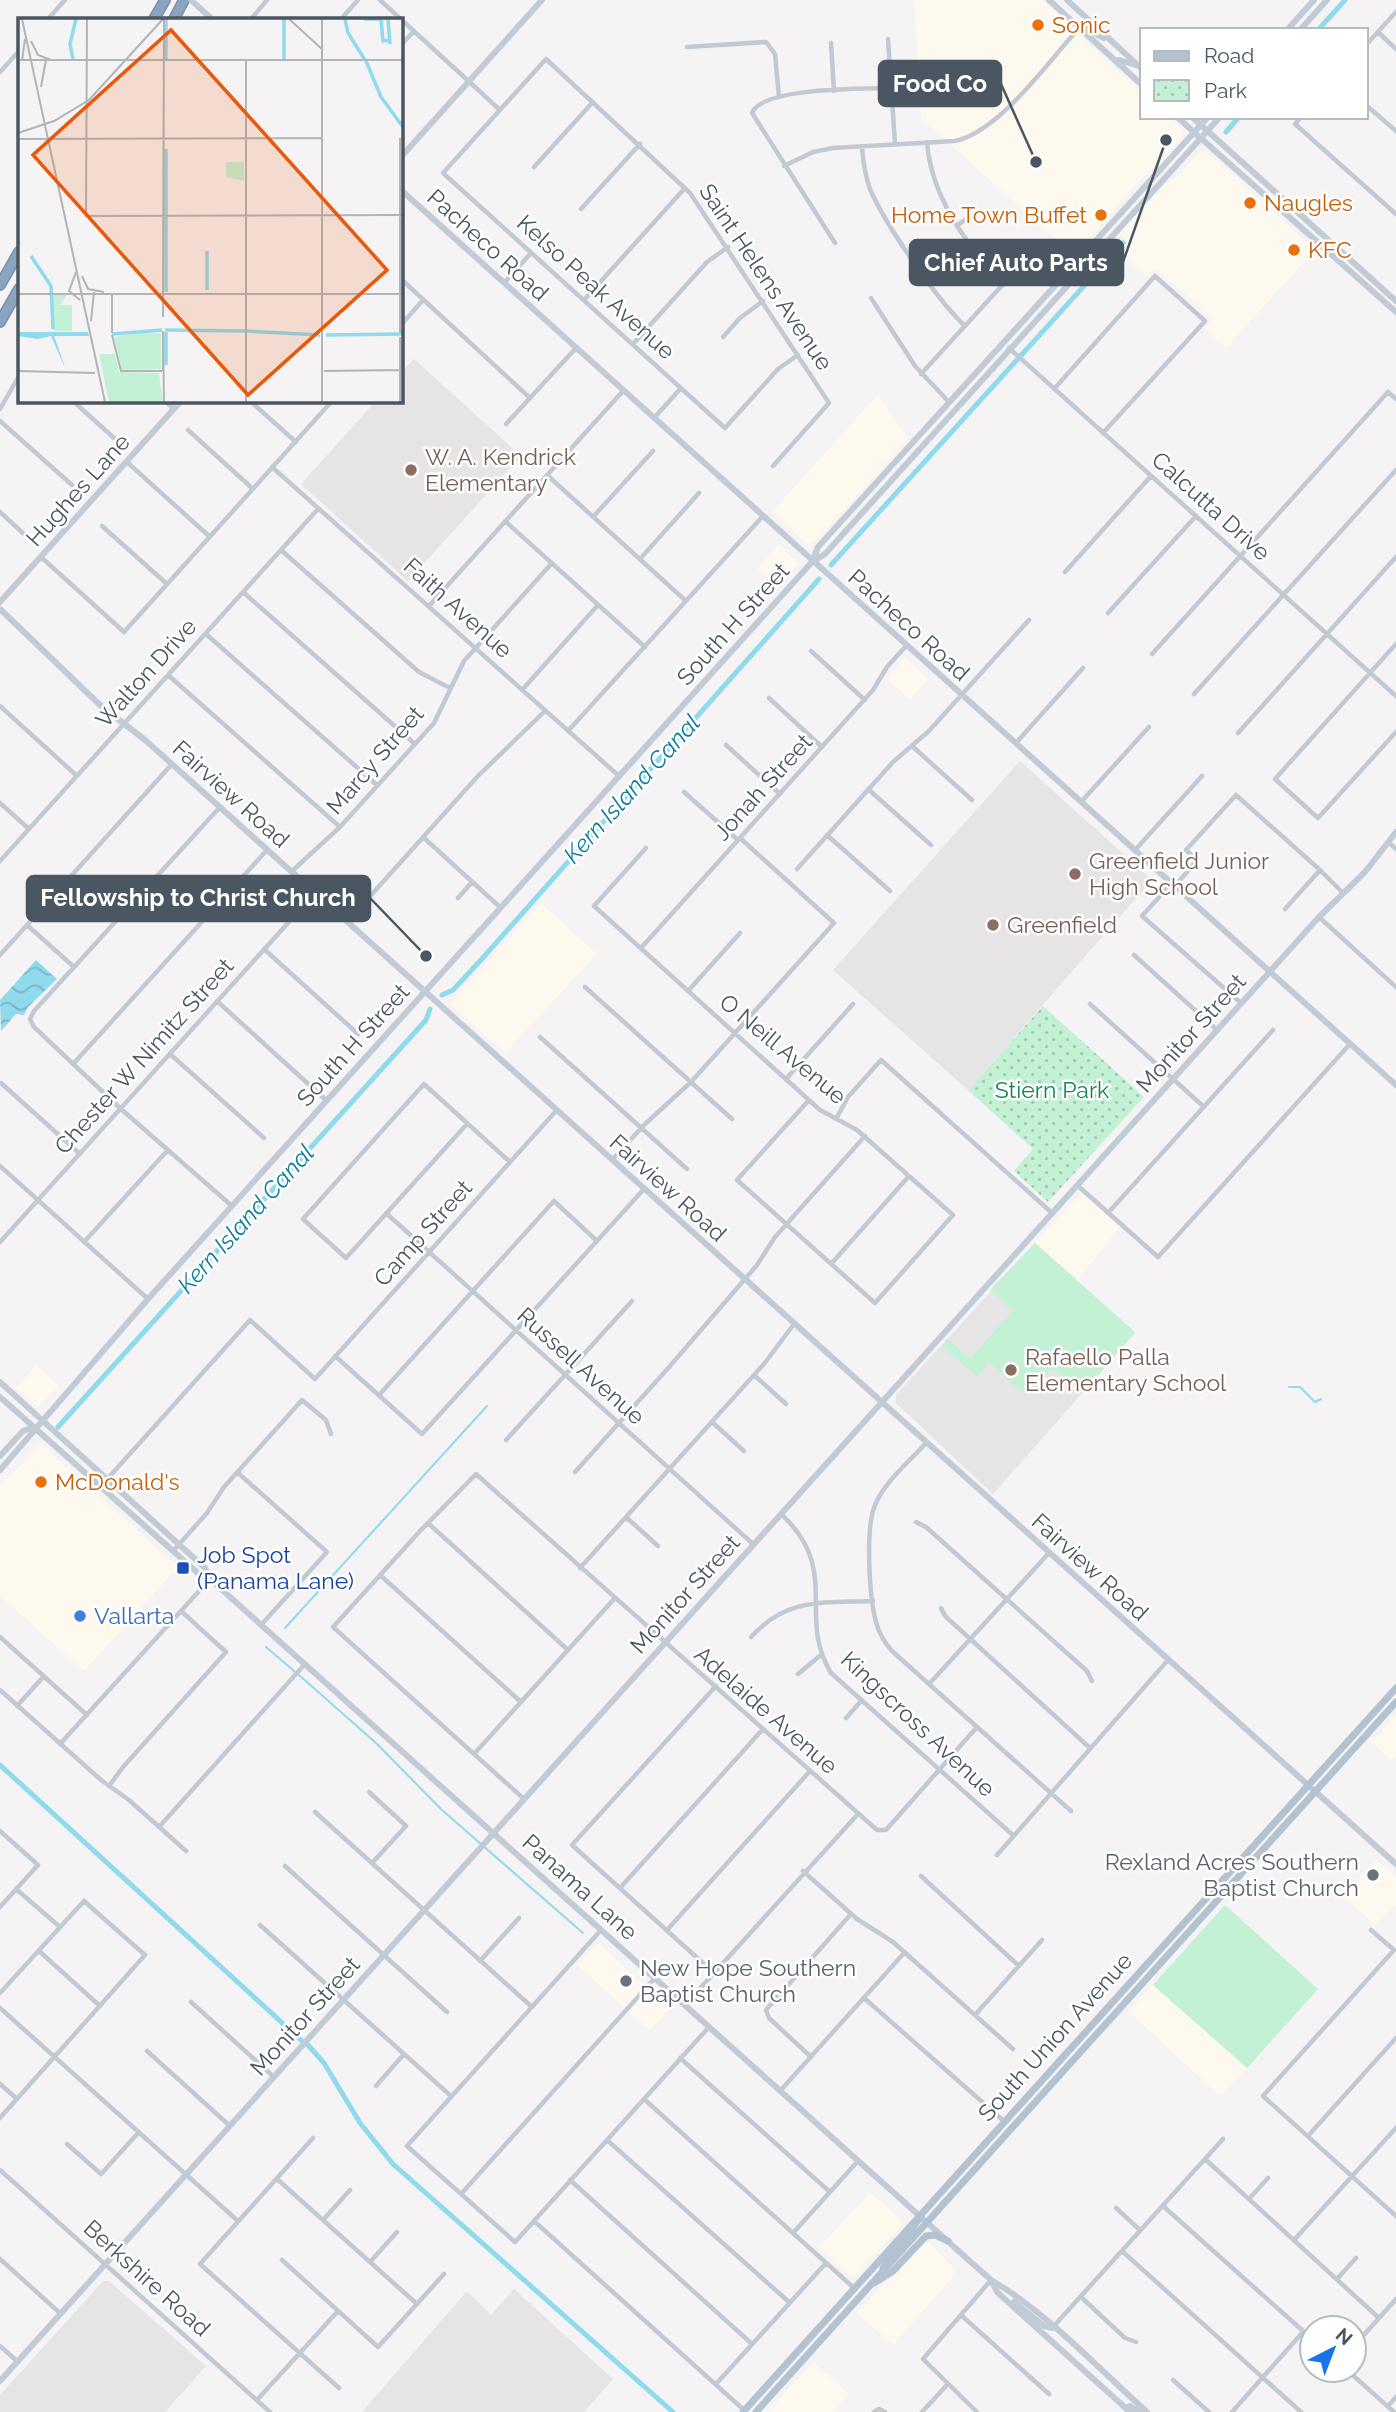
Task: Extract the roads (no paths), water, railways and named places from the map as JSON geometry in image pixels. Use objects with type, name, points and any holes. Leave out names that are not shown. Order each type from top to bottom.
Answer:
[{"type":"highway","points":[[175,18],[184,0]]},
{"type":"highway","points":[[155,18],[164,2]]},
{"type":"highway","points":[[0,285],[18,254]]},
{"type":"highway","points":[[0,322],[18,291]]},
{"type":"main road","name":"South Union Avenue","points":[[744,2411],[1396,1688]]},
{"type":"main road","points":[[1367,1733],[1396,1694]]},
{"type":"main road","name":"South Union Avenue","points":[[756,2412],[1396,1702]]},
{"type":"main road","points":[[1134,1992],[1134,1986],[1155,1962],[1155,1955]]},
{"type":"main road","points":[[1094,2037],[1094,2031],[1118,2003],[1120,1995]]},
{"type":"main road","points":[[927,2222],[928,2213],[946,2193],[955,2175]]},
{"type":"main road","points":[[882,2272],[886,2260],[916,2227],[919,2215]]},
{"type":"main road","points":[[870,2285],[893,2271],[926,2236],[934,2235],[948,2241]]},
{"type":"main road","points":[[854,2303],[853,2297],[873,2274],[879,2260]]},
{"type":"street","points":[[49,18],[65,0]]},
{"type":"street","points":[[191,0],[211,18]]},
{"type":"street","points":[[252,18],[267,0]]},
{"type":"street","points":[[342,18],[358,0]]},
{"type":"street","points":[[380,0],[400,18]]},
{"type":"street","points":[[402,156],[542,0]]},
{"type":"street","points":[[1050,0],[1075,17],[1088,20]]},
{"type":"street","points":[[1050,0],[1140,83]]},
{"type":"street","points":[[1067,0],[1140,67]]},
{"type":"street","points":[[1289,28],[1314,0]]},
{"type":"street","points":[[1300,28],[1314,7],[1314,0]]},
{"type":"street","points":[[1301,28],[1327,0]]},
{"type":"street","points":[[1368,43],[1396,12]]},
{"type":"street","points":[[402,20],[500,110]]},
{"type":"street","points":[[1080,27],[1115,44]]},
{"type":"street","points":[[785,166],[813,152],[964,139],[989,127],[1080,27]]},
{"type":"street","points":[[402,44],[414,31]]},
{"type":"street","points":[[1378,32],[1396,49]]},
{"type":"street","points":[[888,39],[895,145]]},
{"type":"street","points":[[687,47],[761,41],[771,45],[775,54],[779,97]]},
{"type":"street","points":[[831,43],[834,91]]},
{"type":"street","points":[[0,72],[18,52]]},
{"type":"street","points":[[1108,53],[1129,65],[1140,68]]},
{"type":"street","name":"Saint Helens Avenue","points":[[500,110],[546,59],[685,188],[728,247],[830,403],[773,466]]},
{"type":"street","points":[[835,243],[754,118],[754,107],[779,97],[891,88]]},
{"type":"street","points":[[534,167],[593,102]]},
{"type":"street","points":[[1368,107],[1396,131]]},
{"type":"street","name":"Kelso Peak Avenue","points":[[500,110],[443,173],[724,428],[778,369],[798,355]]},
{"type":"street","points":[[1179,119],[1396,312]]},
{"type":"street","points":[[1194,119],[1396,301]]},
{"type":"street","name":"South H Street","points":[[812,562],[818,547],[1206,119]]},
{"type":"street","name":"South H Street","points":[[0,1470],[30,1438],[34,1427],[424,992],[812,562],[825,554],[1218,119]]},
{"type":"street","points":[[1300,119],[1296,124],[1396,214]]},
{"type":"street","points":[[927,142],[937,188],[984,262],[1004,282]]},
{"type":"street","points":[[581,209],[640,144]]},
{"type":"street","points":[[862,146],[864,171],[876,202],[938,297],[965,326]]},
{"type":"street","points":[[584,300],[685,188]]},
{"type":"street","name":"Pacheco Road","points":[[402,191],[1396,1085]]},
{"type":"street","points":[[1111,237],[1129,208],[1129,202]]},
{"type":"street","points":[[958,224],[977,212]]},
{"type":"street","points":[[1299,226],[1308,227],[1340,251]]},
{"type":"street","points":[[633,344],[707,262],[728,247]]},
{"type":"street","points":[[504,283],[531,253]]},
{"type":"street","points":[[922,374],[1027,258]]},
{"type":"street","points":[[1054,389],[1155,276],[1205,321],[1103,433]]},
{"type":"street","points":[[402,280],[530,398]]},
{"type":"street","points":[[871,298],[922,374],[948,401],[947,410],[926,440]]},
{"type":"street","points":[[402,324],[423,300]]},
{"type":"street","points":[[723,337],[748,311],[763,301]]},
{"type":"street","name":"Calcutta Drive","points":[[1002,342],[1396,696]]},
{"type":"street","points":[[506,424],[576,348]]},
{"type":"street","points":[[0,409],[18,378]]},
{"type":"street","points":[[654,418],[681,388]]},
{"type":"street","points":[[429,606],[623,391]]},
{"type":"street","points":[[1152,654],[1388,392],[1396,399]]},
{"type":"street","points":[[74,402],[114,438]]},
{"type":"street","points":[[166,402],[174,409]]},
{"type":"street","name":"Hughes Lane","points":[[0,602],[180,402]]},
{"type":"street","points":[[251,402],[296,442]]},
{"type":"street","points":[[41,557],[124,632],[331,402]]},
{"type":"street","points":[[0,421],[72,485]]},
{"type":"street","points":[[188,430],[253,489]]},
{"type":"street","points":[[593,517],[653,451]]},
{"type":"street","points":[[127,462],[210,537]]},
{"type":"street","name":"Faith Avenue","points":[[272,467],[619,776]]},
{"type":"street","points":[[1194,694],[1396,470]]},
{"type":"street","points":[[547,475],[686,601]]},
{"type":"street","points":[[1065,572],[1151,476]]},
{"type":"street","points":[[1389,478],[1396,484]]},
{"type":"street","points":[[860,515],[880,485],[879,479]]},
{"type":"street","points":[[640,559],[699,493]]},
{"type":"street","name":"Walton Drive","points":[[0,861],[318,509]]},
{"type":"street","points":[[0,512],[26,536]]},
{"type":"street","points":[[568,732],[762,516]]},
{"type":"street","points":[[1108,613],[1196,516]]},
{"type":"street","points":[[505,521],[645,647]]},
{"type":"street","points":[[102,526],[167,584]]},
{"type":"street","points":[[281,550],[419,672],[450,688]]},
{"type":"street","points":[[1238,733],[1396,557]]},
{"type":"street","name":"Marcy Street","points":[[291,872],[340,827],[415,744],[439,715],[459,668],[552,563]]},
{"type":"street","points":[[243,592],[415,744]]},
{"type":"street","points":[[522,690],[598,605]]},
{"type":"street","name":"Fairview Road","points":[[0,609],[65,673],[172,764],[1396,1864]]},
{"type":"street","points":[[797,869],[868,789],[962,695],[1029,620]]},
{"type":"street","points":[[206,634],[377,785]]},
{"type":"street","points":[[1396,645],[1275,779],[1318,818],[1396,732]]},
{"type":"street","name":"Jonah Street","points":[[641,948],[865,700],[906,646]]},
{"type":"street","points":[[811,651],[865,700]]},
{"type":"street","points":[[1016,744],[1083,668]]},
{"type":"street","points":[[168,675],[340,827]]},
{"type":"street","points":[[769,698],[822,747]]},
{"type":"street","points":[[0,706],[77,776]]},
{"type":"street","points":[[346,922],[482,772],[545,711]]},
{"type":"street","points":[[1081,802],[1149,727]]},
{"type":"street","points":[[726,745],[780,794]]},
{"type":"street","points":[[912,746],[972,800]]},
{"type":"street","points":[[0,955],[172,764]]},
{"type":"street","points":[[1135,851],[1202,776]]},
{"type":"street","points":[[868,789],[931,845]]},
{"type":"street","points":[[612,1161],[641,1128],[691,1082],[834,923],[684,792]]},
{"type":"street","points":[[1241,1003],[1142,916],[1197,860],[1186,850],[1236,794],[1343,894]]},
{"type":"street","points":[[0,803],[29,829]]},
{"type":"street","points":[[220,807],[30,1019],[34,1027],[167,1151],[232,1206]]},
{"type":"street","name":"Monitor Street","points":[[0,2381],[1241,1003],[1343,894],[1396,832]]},
{"type":"street","points":[[827,835],[890,891]]},
{"type":"street","points":[[423,837],[501,908]]},
{"type":"street","points":[[1388,842],[1396,849]]},
{"type":"street","name":"O Neill Avenue","points":[[646,848],[594,906],[809,1100],[865,1136],[953,1215],[875,1303],[831,1264]]},
{"type":"street","points":[[74,1063],[267,850]]},
{"type":"street","points":[[1285,909],[1320,870]]},
{"type":"street","points":[[458,898],[472,882]]},
{"type":"street","name":"Chester W Nimitz Street","points":[[0,1242],[315,893]]},
{"type":"street","points":[[1319,917],[1396,986]]},
{"type":"street","points":[[27,925],[74,967]]},
{"type":"street","points":[[688,991],[740,933]]},
{"type":"street","points":[[264,949],[358,1034]]},
{"type":"street","points":[[1134,955],[1217,1030]]},
{"type":"street","points":[[585,987],[732,1119]]},
{"type":"street","points":[[217,1001],[327,1101]]},
{"type":"street","points":[[786,1079],[853,1004]]},
{"type":"street","points":[[1090,1004],[1204,1107]]},
{"type":"street","points":[[1108,1213],[1273,1030]]},
{"type":"street","points":[[540,1037],[687,1169]]},
{"type":"street","points":[[1077,1185],[1158,1257],[1350,1044]]},
{"type":"street","points":[[170,1054],[264,1138]]},
{"type":"street","points":[[836,1119],[848,1097],[881,1060],[1052,1213]]},
{"type":"street","points":[[1,1083],[80,1154]]},
{"type":"street","points":[[467,1124],[346,1258],[303,1219],[424,1084],[510,1162]]},
{"type":"street","points":[[809,1100],[737,1180],[831,1264],[909,1176]]},
{"type":"street","name":"Camp Street","points":[[106,1480],[250,1320],[315,1378],[556,1111]]},
{"type":"street","points":[[575,1472],[744,1279],[786,1224],[865,1136]]},
{"type":"street","points":[[85,1242],[167,1151]]},
{"type":"street","points":[[0,1166],[148,1299]]},
{"type":"street","points":[[335,1356],[422,1434],[643,1189]]},
{"type":"street","points":[[379,1395],[554,1201],[597,1241]]},
{"type":"street","name":"Russell Avenue","points":[[386,1213],[754,1544]]},
{"type":"street","points":[[506,1440],[632,1301]]},
{"type":"street","points":[[580,1568],[754,1375],[794,1324]]},
{"type":"street","points":[[754,1375],[786,1404]]},
{"type":"street","name":"Panama Lane","points":[[0,1382],[205,1568],[209,1579]]},
{"type":"street","name":"Panama Lane","points":[[0,1397],[200,1575],[209,1579],[305,1664],[991,2280]]},
{"type":"street","points":[[173,1551],[237,1472],[302,1399],[326,1420],[331,1434]]},
{"type":"street","points":[[712,1422],[744,1451]]},
{"type":"street","name":"South H Street","points":[[0,1456],[23,1431],[34,1427]]},
{"type":"street","points":[[926,1443],[884,1490],[874,1506],[870,1531],[873,1601],[878,1628],[886,1643],[1071,1811]]},
{"type":"street","points":[[237,1472],[327,1552],[261,1625]]},
{"type":"street","name":"Adelaide Avenue","points":[[428,1523],[476,1474],[664,1644],[716,1686],[877,1830],[886,1830],[940,1769]]},
{"type":"street","points":[[100,1487],[106,1480]]},
{"type":"street","name":"Kingscross Avenue","points":[[780,1514],[801,1534],[809,1548],[814,1566],[821,1655],[831,1673],[1014,1836]]},
{"type":"street","points":[[626,1517],[658,1546]]},
{"type":"street","points":[[916,1522],[926,1527],[1087,1671],[1092,1681]]},
{"type":"street","points":[[524,1799],[333,1627],[428,1523],[568,1650]]},
{"type":"street","points":[[930,1683],[1049,1553]]},
{"type":"street","points":[[380,1575],[521,1702]]},
{"type":"street","points":[[60,1744],[209,1579]]},
{"type":"street","points":[[474,1754],[614,1599]]},
{"type":"street","points":[[751,1637],[776,1614],[793,1606],[873,1601]]},
{"type":"street","points":[[941,1608],[945,1616],[1090,1748]]},
{"type":"street","points":[[109,1786],[226,1652],[181,1611]]},
{"type":"street","points":[[0,1638],[87,1715]]},
{"type":"street","points":[[798,1674],[821,1655]]},
{"type":"street","points":[[997,1855],[1168,1660]]},
{"type":"street","points":[[159,1826],[305,1664]]},
{"type":"street","points":[[17,1706],[44,1676]]},
{"type":"street","points":[[714,1973],[572,1845],[716,1686]]},
{"type":"street","points":[[0,1690],[186,1851]]},
{"type":"street","points":[[846,1717],[862,1700]]},
{"type":"street","points":[[940,1769],[977,1727]]},
{"type":"street","points":[[620,1888],[763,1728]]},
{"type":"street","points":[[667,1930],[810,1771]]},
{"type":"street","points":[[369,1792],[406,1826],[372,1863]]},
{"type":"street","points":[[315,1812],[532,2007]]},
{"type":"street","points":[[685,2005],[803,1871],[858,1814]]},
{"type":"street","points":[[0,1831],[38,1865],[0,1907]]},
{"type":"street","points":[[285,1866],[447,2012]]},
{"type":"street","points":[[803,1871],[851,1914],[905,1952],[1013,2049]]},
{"type":"street","points":[[921,1876],[1019,1966]]},
{"type":"street","points":[[16,1889],[60,1927]]},
{"type":"street","points":[[0,1993],[84,1901],[145,1955],[0,2118]]},
{"type":"street","points":[[811,2057],[769,2018],[766,2010],[851,1914]]},
{"type":"street","points":[[480,1961],[519,1918]]},
{"type":"street","points":[[261,1925],[451,2096]]},
{"type":"street","points":[[601,1930],[407,2146],[515,2242],[709,2027]]},
{"type":"street","points":[[1371,1930],[1395,1951],[1263,2096],[1396,2215]]},
{"type":"street","points":[[975,2015],[1042,1940]]},
{"type":"street","points":[[38,1951],[100,2006]]},
{"type":"street","points":[[780,2091],[905,1952]]},
{"type":"street","points":[[461,2194],[655,1978]]},
{"type":"street","points":[[864,1998],[1005,2122]]},
{"type":"street","points":[[191,2002],[274,2077]]},
{"type":"street","points":[[0,2008],[238,2221]]},
{"type":"street","points":[[1308,2137],[1396,2038]]},
{"type":"street","points":[[147,2051],[230,2126]]},
{"type":"street","points":[[376,2085],[404,2054]]},
{"type":"street","points":[[680,2058],[830,2192]]},
{"type":"street","points":[[0,2084],[17,2099]]},
{"type":"street","points":[[644,2099],[854,2288]]},
{"type":"street","points":[[1294,2240],[1396,2128]]},
{"type":"street","points":[[67,2144],[101,2174],[139,2132]]},
{"type":"street","points":[[313,2138],[200,2264],[339,2388]]},
{"type":"street","points":[[1052,2328],[1223,2139]]},
{"type":"street","points":[[607,2140],[789,2302]]},
{"type":"street","points":[[1205,2159],[1379,2318]]},
{"type":"street","points":[[793,2233],[858,2161]]},
{"type":"street","name":"Berkshire Road","points":[[0,2170],[270,2412]]},
{"type":"street","points":[[276,2178],[416,2304]]},
{"type":"street","points":[[1249,2199],[1268,2178]]},
{"type":"street","points":[[570,2180],[752,2344]]},
{"type":"street","points":[[323,2220],[350,2190]]},
{"type":"street","points":[[1163,2206],[1298,2326]]},
{"type":"street","points":[[1116,2208],[1140,2230]]},
{"type":"street","points":[[534,2221],[744,2411]]},
{"type":"street","points":[[370,2262],[397,2232]]},
{"type":"street","points":[[1122,2250],[1301,2412]]},
{"type":"street","points":[[1337,2279],[1356,2258]]},
{"type":"street","points":[[0,2259],[61,2314]]},
{"type":"street","points":[[282,2260],[378,2347],[444,2274]]},
{"type":"street","points":[[716,2384],[826,2263]]},
{"type":"street","points":[[991,2280],[1000,2294],[1126,2411],[1130,2406],[1139,2412]]},
{"type":"street","points":[[977,2412],[923,2359],[991,2280]]},
{"type":"street","points":[[991,2280],[1006,2289],[1147,2412]]},
{"type":"street","points":[[1000,2294],[1044,2326],[1052,2328]]},
{"type":"street","points":[[1081,2297],[1125,2338],[1136,2342]]},
{"type":"street","points":[[1368,2330],[1396,2299]]},
{"type":"street","points":[[257,2400],[338,2311]]},
{"type":"street","points":[[961,2315],[1049,2394]]},
{"type":"street","points":[[1232,2412],[1298,2338]]},
{"type":"street","points":[[0,2346],[18,2362]]},
{"type":"street","points":[[1173,2380],[1209,2412]]},
{"type":"street","points":[[1363,2384],[1394,2412]]},
{"type":"street","points":[[922,2412],[947,2385]]},
{"type":"street","points":[[1388,2406],[1396,2397]]},
{"type":"water","points":[[36,960],[57,979],[28,1007],[24,1015],[16,1014],[1,1031],[0,1000]]},
{"type":"waterway","name":"Kern Island Canal","points":[[1320,28],[1345,0]]},
{"type":"waterway","name":"Kern Island Canal","points":[[1226,132],[1237,119]]},
{"type":"waterway","name":"Kern Island Canal","points":[[831,565],[1123,243]]},
{"type":"waterway","name":"Kern Island Canal","points":[[442,995],[453,990],[480,961],[819,579]]},
{"type":"waterway","name":"Kern Island Canal","points":[[58,1427],[426,1020],[430,1009]]},
{"type":"waterway","points":[[1289,1387],[1300,1387],[1315,1402],[1321,1399]]},
{"type":"waterway","points":[[285,1628],[487,1406]]},
{"type":"waterway","points":[[266,1647],[294,1671]]},
{"type":"waterway","points":[[299,1675],[376,1743],[442,1810],[583,1933]]},
{"type":"waterway","points":[[0,1765],[301,2040]]},
{"type":"waterway","points":[[308,2045],[324,2063],[360,2123],[393,2164],[673,2412]]},
{"type":"place","name":"Sonic","points":[[1038,25]]},
{"type":"place","name":"Chief Auto Parts","points":[[1166,140]]},
{"type":"place","name":"Food Co","points":[[1036,162]]},
{"type":"place","name":"Naugles","points":[[1250,203]]},
{"type":"place","name":"Home Town Buffet","points":[[1101,215]]},
{"type":"place","name":"KFC","points":[[1294,250]]},
{"type":"place","name":"W. A. Kendrick Elementary","points":[[411,470]]},
{"type":"place","name":"Greenfield Junior High School","points":[[1075,874]]},
{"type":"place","name":"Greenfield","points":[[993,925]]},
{"type":"place","name":"Fellowship to Christ Church","points":[[426,956]]},
{"type":"place","name":"Rafaello Palla Elementary School","points":[[1011,1370]]},
{"type":"place","name":"McDonald's","points":[[41,1482]]},
{"type":"place","name":"Job Spot (Panama Lane)","points":[[183,1568]]},
{"type":"place","name":"Vallarta","points":[[80,1616]]},
{"type":"place","name":"Rexland Acres Southern Baptist Church","points":[[1373,1875]]},
{"type":"place","name":"New Hope Southern Baptist Church","points":[[626,1981]]},
{"type":"park label","name":"Stiern Park","points":[[1052,1090]]}]
